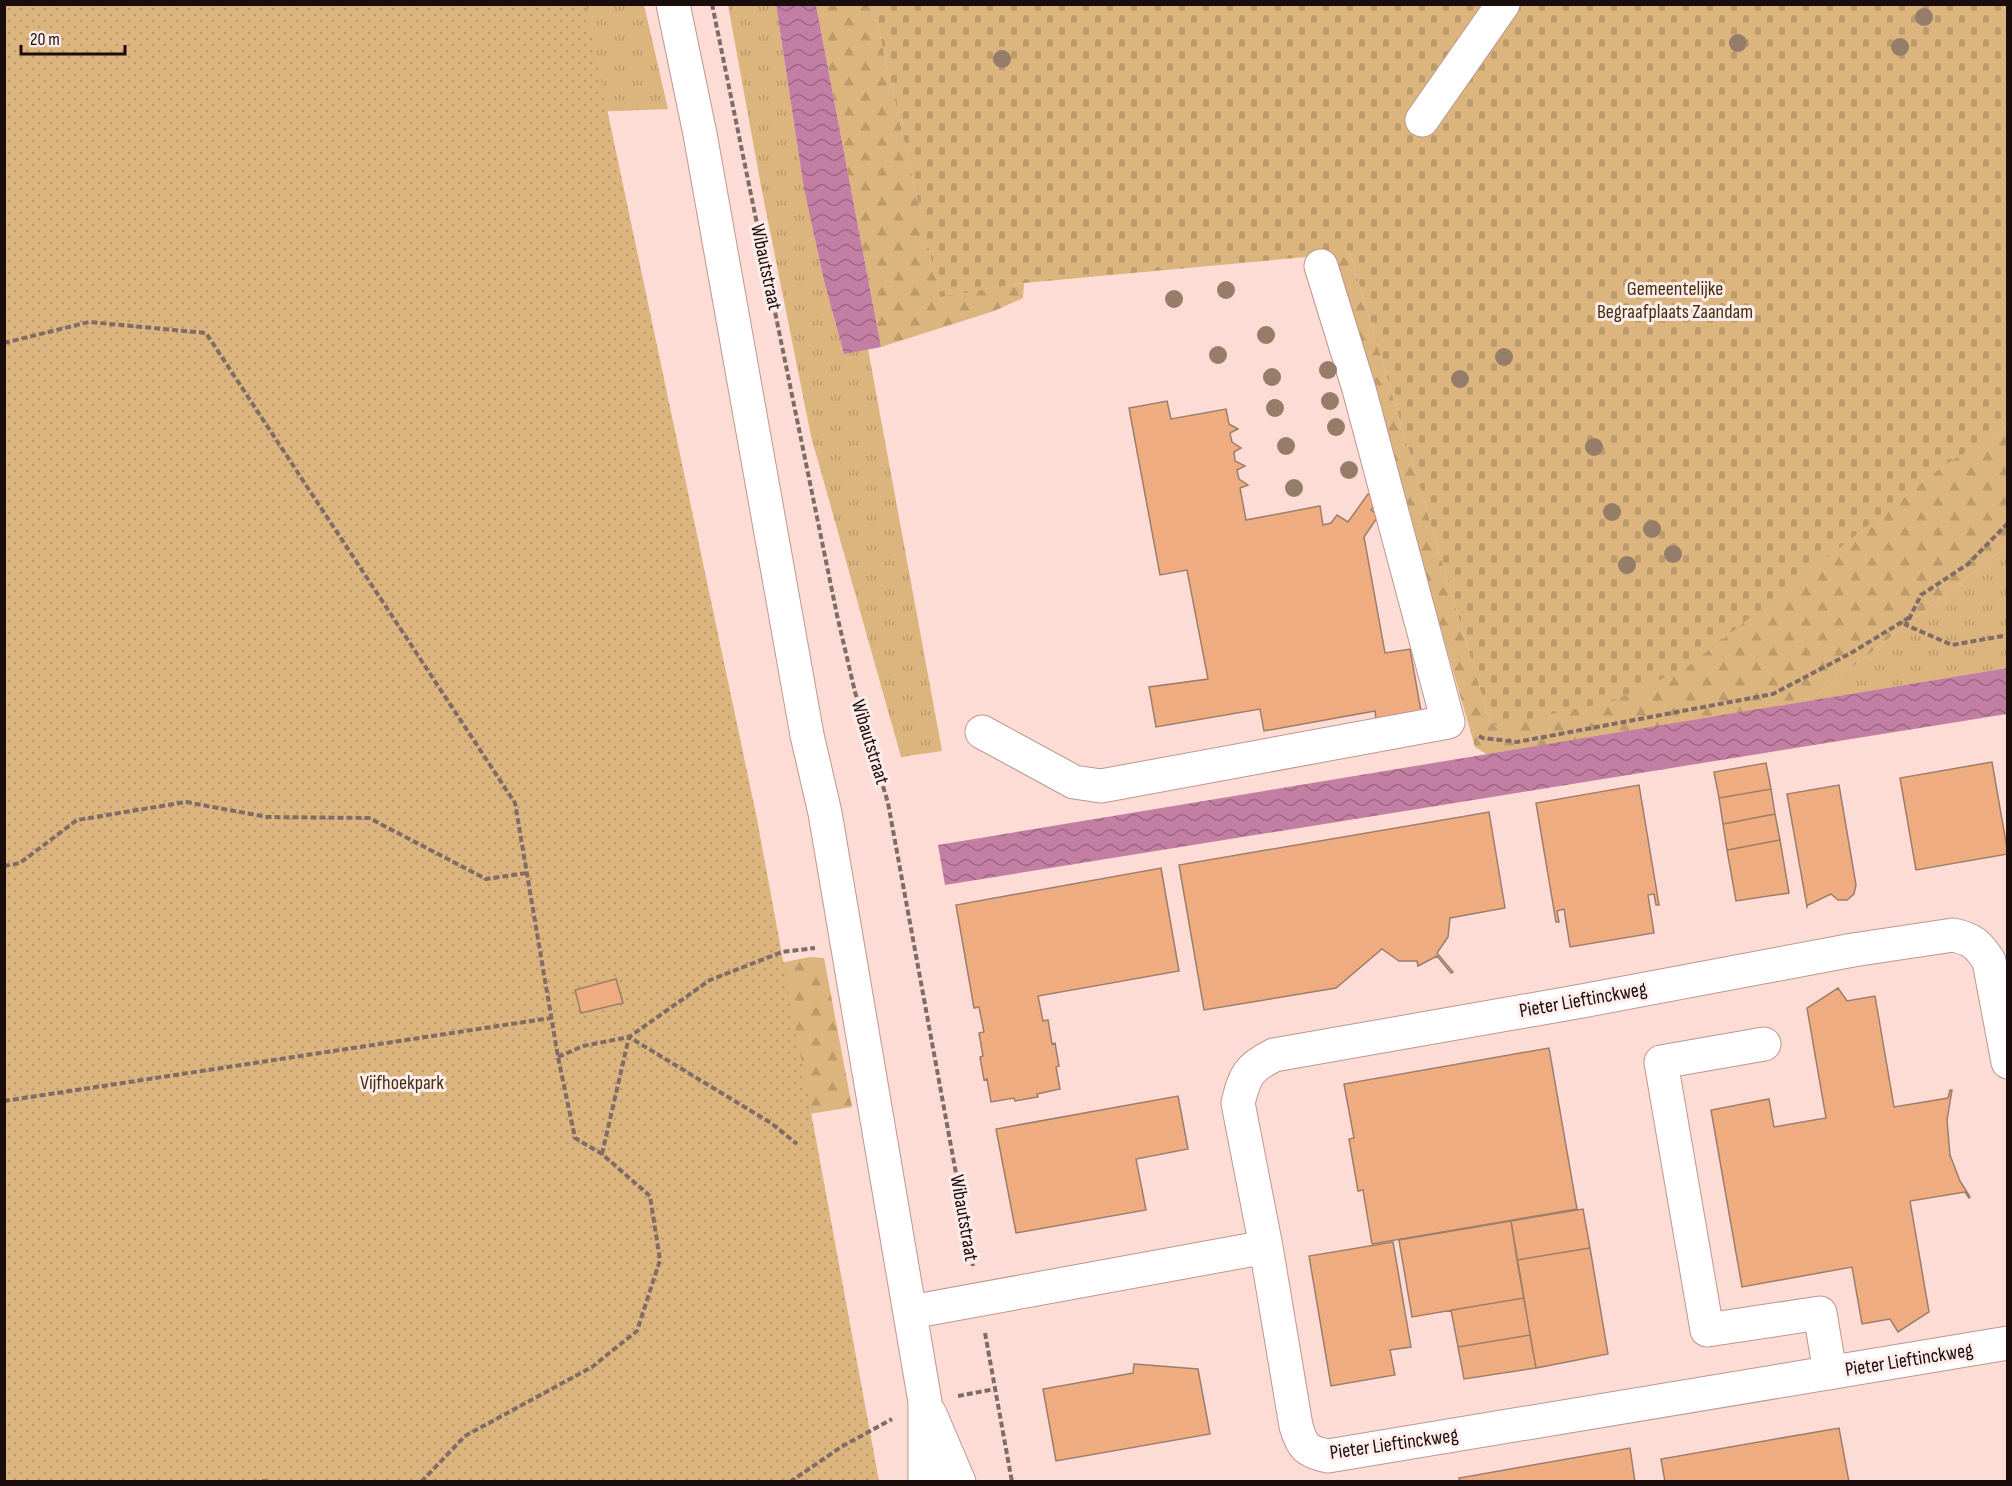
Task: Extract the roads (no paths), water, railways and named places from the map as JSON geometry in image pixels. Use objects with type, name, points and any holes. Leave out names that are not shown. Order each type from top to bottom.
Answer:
[{"type":"street","name":"Wibautstraat","points":[[673,4],[700,134],[807,735],[825,813],[925,1402],[925,1482]]},
{"type":"street","points":[[1422,120],[1503,4]]},
{"type":"street","points":[[982,732],[1074,782],[1101,786],[1448,722],[1359,389],[1321,266]]},
{"type":"street","name":"Pieter Lieftinckweg","points":[[2007,1062],[1989,961],[1981,948],[1969,939],[1953,935],[1853,950],[1582,1001],[1274,1055],[1256,1064],[1243,1081],[1238,1103],[1266,1247],[1296,1426],[1300,1440],[1312,1453],[1328,1456],[2007,1343]]},
{"type":"street","points":[[1764,1044],[1661,1062],[1707,1330],[1820,1313],[1830,1373]]},
{"type":"street","points":[[910,1312],[1266,1247]]},
{"type":"street","name":"Wibautstraat","points":[[925,1402],[959,1482]]},
{"type":"water","points":[[776,5],[816,5],[881,347],[844,354],[824,281],[804,189]]},
{"type":"water","points":[[2007,668],[2007,714],[945,885],[938,845]]},
{"type":"park label","name":"Gemeentelijke Begraafplaats Zaandam","points":[[1675,300]]},
{"type":"park label","name":"Vijfhoekpark","points":[[402,1083]]}]
